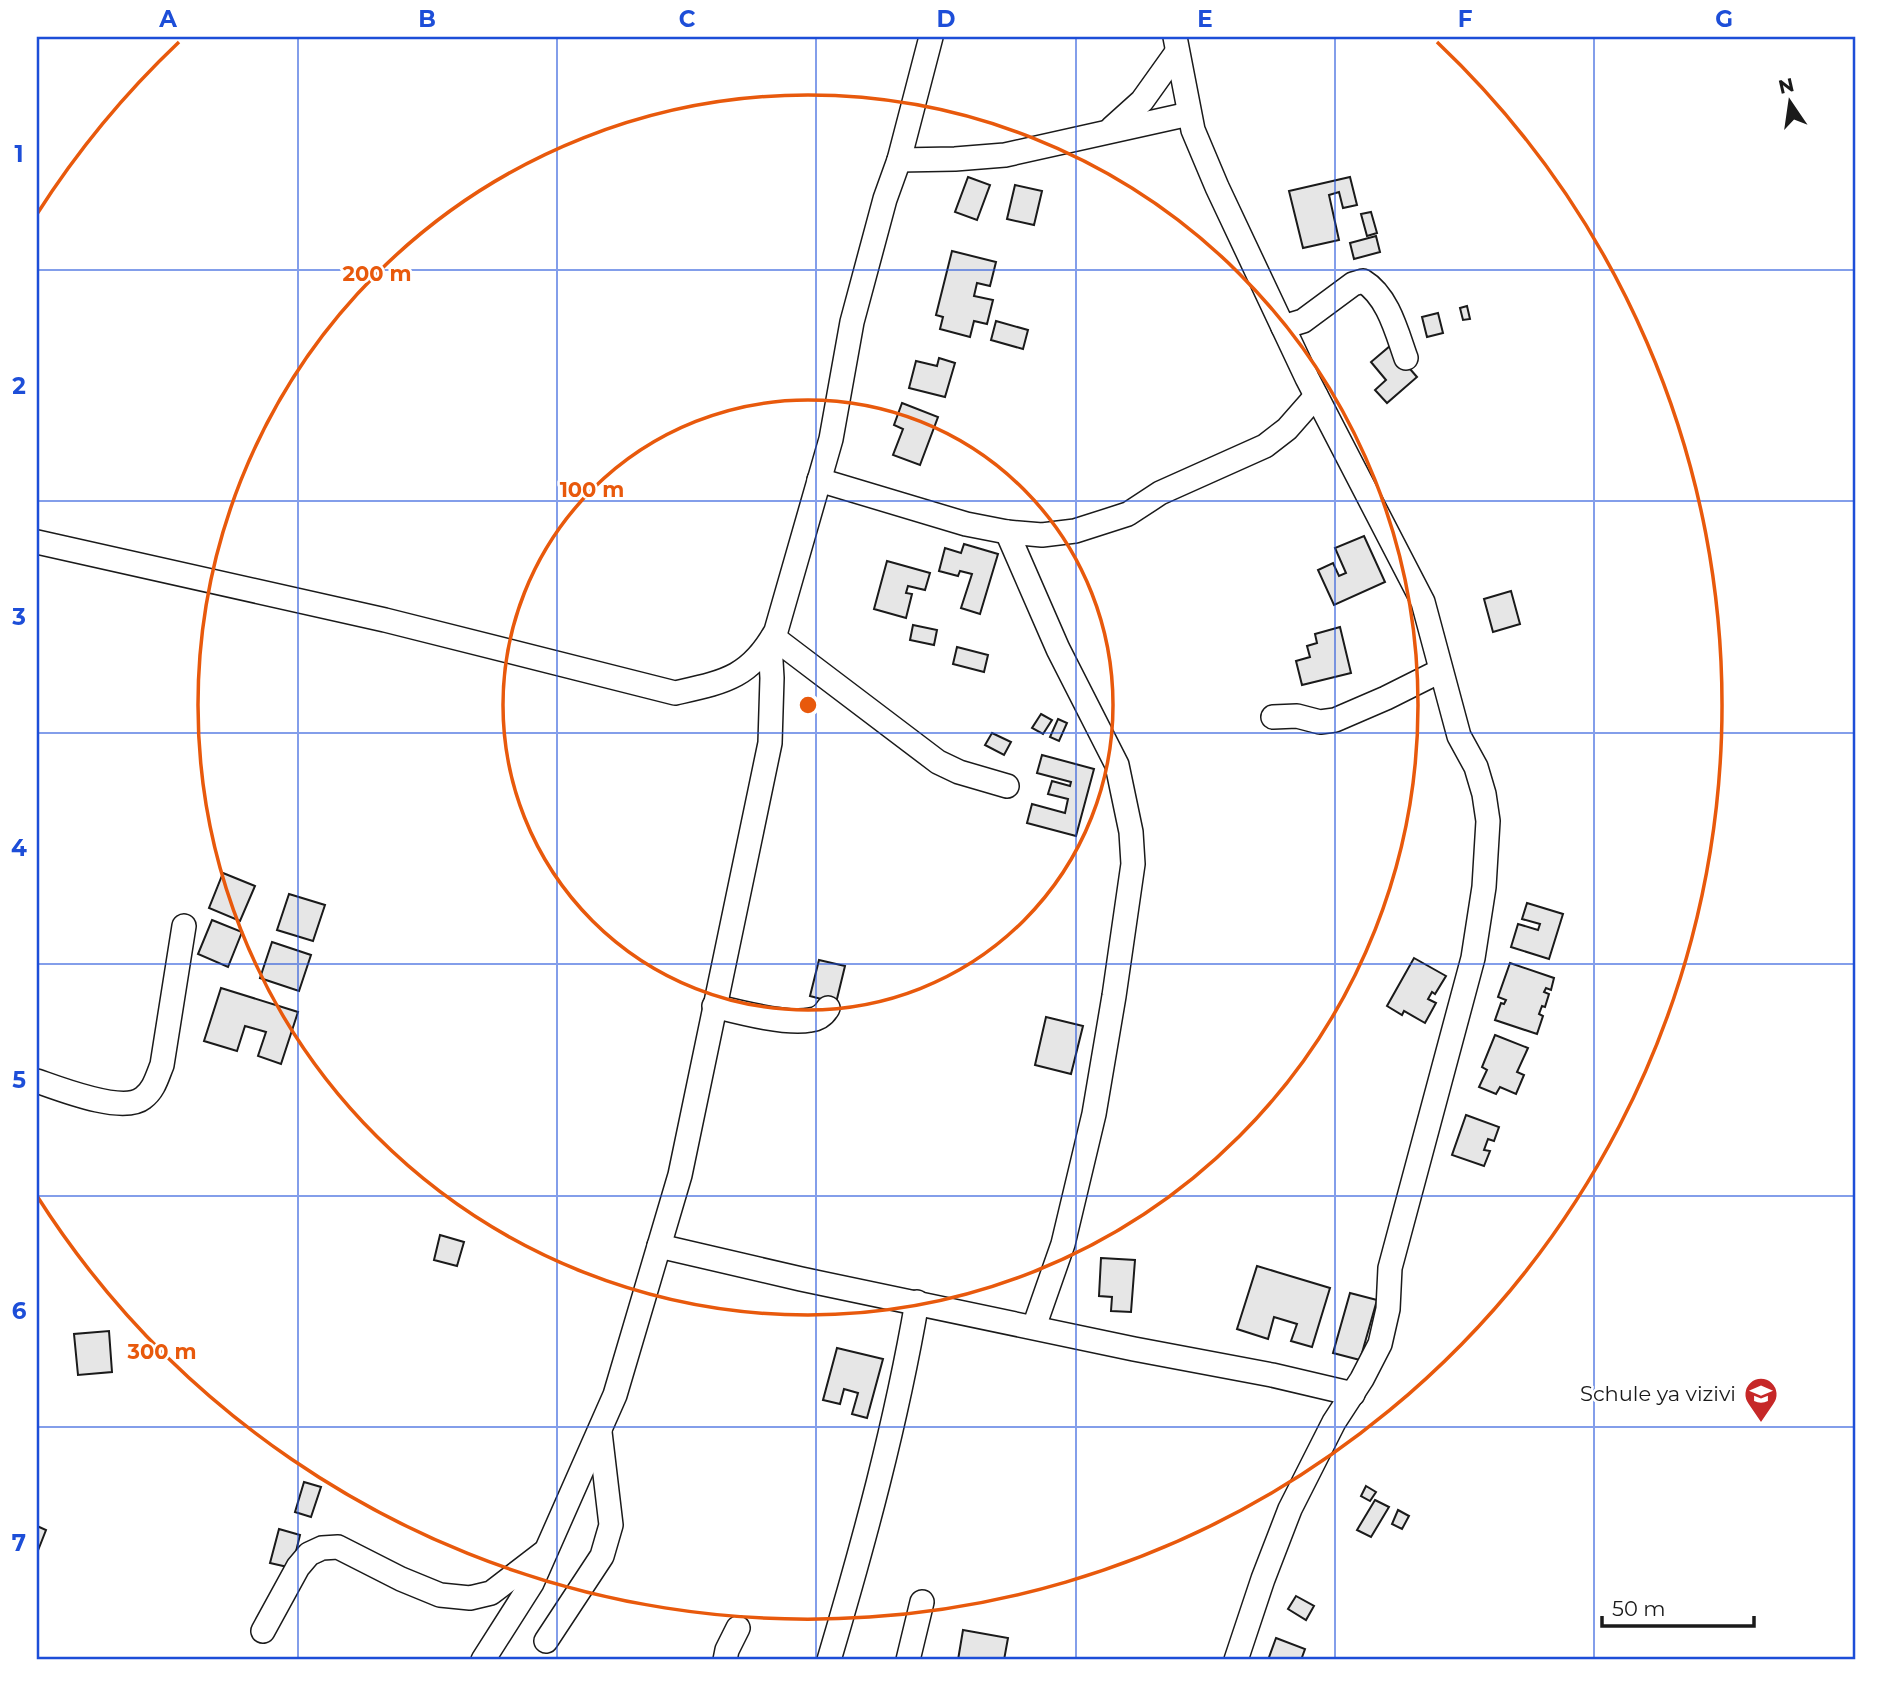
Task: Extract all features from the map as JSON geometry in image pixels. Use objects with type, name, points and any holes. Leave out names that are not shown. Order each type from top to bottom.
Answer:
[{"type":"street","points":[[483,1660],[532,1583],[614,1395],[680,1175],[770,743],[771,640],[831,439],[852,322],[885,199],[899,160],[930,37]]},
{"type":"street","points":[[1109,130],[1142,101],[1176,44]]},
{"type":"street","points":[[1176,44],[1193,130],[1217,187],[1316,396],[1423,602],[1459,736],[1476,768],[1484,794],[1488,821],[1484,887],[1473,958],[1390,1268],[1388,1309],[1380,1344],[1353,1394],[1334,1422],[1290,1510],[1236,1660]]},
{"type":"street","points":[[899,160],[1005,155],[1189,114]]},
{"type":"street","points":[[1283,327],[1303,321],[1347,288],[1363,281],[1373,287],[1385,306],[1406,358]]},
{"type":"street","points":[[819,480],[941,517],[1007,532],[1042,535],[1075,531],[1128,514],[1160,493],[1265,446],[1294,423],[1316,396]]},
{"type":"street","points":[[1007,532],[1058,649],[1116,765],[1131,832],[1133,864],[1094,1114],[1063,1244],[1034,1327]]},
{"type":"street","points":[[37,542],[410,626],[675,693],[720,683],[749,667],[771,640]]},
{"type":"street","points":[[771,640],[938,762],[959,772],[1007,786]]},
{"type":"street","points":[[1273,717],[1297,716],[1320,722],[1335,720],[1440,671]]},
{"type":"street","points":[[37,1081],[107,1102],[132,1104],[143,1099],[154,1087],[162,1065],[184,926]]},
{"type":"street","points":[[714,1006],[741,1013],[800,1021],[822,1016],[828,1008]]},
{"type":"street","points":[[659,1246],[801,1279],[1353,1394]]},
{"type":"street","points":[[829,1660],[866,1535],[905,1372],[917,1302]]},
{"type":"street","points":[[546,1641],[602,1556],[611,1525],[600,1428]]},
{"type":"street","points":[[263,1631],[298,1567],[309,1554],[323,1548],[338,1546],[401,1579],[440,1595],[470,1598],[492,1593],[546,1551]]},
{"type":"street","points":[[908,1660],[922,1602]]},
{"type":"street","points":[[725,1660],[738,1628]]},
{"type":"building","points":[[968,177],[990,185],[977,220],[955,212]]},
{"type":"building","points":[[1350,177],[1357,205],[1343,208],[1339,192],[1329,195],[1339,240],[1303,248],[1289,191]]},
{"type":"building","points":[[1015,185],[1042,191],[1034,225],[1007,219]]},
{"type":"building","points":[[1371,212],[1377,233],[1367,236],[1361,214]]},
{"type":"building","points":[[1376,236],[1380,252],[1354,259],[1350,243]]},
{"type":"building","points":[[952,251],[996,262],[990,286],[977,283],[974,296],[993,300],[987,324],[974,321],[970,337],[940,329],[943,317],[936,315]]},
{"type":"building","points":[[1467,306],[1470,319],[1463,320],[1460,308]]},
{"type":"building","points":[[1438,313],[1443,333],[1427,337],[1422,317]]},
{"type":"building","points":[[996,321],[1028,330],[1023,349],[991,340]]},
{"type":"building","points":[[1390,346],[1417,377],[1387,403],[1375,390],[1386,380],[1371,362]]},
{"type":"building","points":[[939,358],[955,363],[945,397],[909,388],[916,361],[937,366]]},
{"type":"building","points":[[902,403],[938,417],[920,465],[893,455],[903,429],[894,425]]},
{"type":"building","points":[[1364,536],[1385,582],[1334,605],[1318,570],[1333,563],[1339,576],[1346,573],[1335,548]]},
{"type":"building","points":[[964,544],[998,554],[980,614],[961,608],[972,574],[960,571],[958,576],[939,571],[945,548],[961,553]]},
{"type":"building","points":[[887,561],[930,573],[925,590],[908,586],[906,593],[912,594],[906,618],[874,609]]},
{"type":"building","points":[[1511,591],[1520,624],[1493,632],[1484,599]]},
{"type":"building","points":[[913,625],[937,630],[934,645],[910,640]]},
{"type":"building","points":[[1340,627],[1351,673],[1302,685],[1296,661],[1310,657],[1307,646],[1317,643],[1315,634]]},
{"type":"building","points":[[957,647],[988,655],[984,672],[953,664]]},
{"type":"building","points":[[1041,714],[1052,720],[1043,734],[1032,728]]},
{"type":"building","points":[[1058,719],[1067,723],[1059,741],[1050,737]]},
{"type":"building","points":[[992,733],[1011,742],[1004,755],[985,745]]},
{"type":"building","points":[[1042,755],[1094,769],[1076,836],[1027,823],[1032,804],[1065,813],[1068,799],[1048,794],[1052,781],[1070,786],[1071,782],[1037,773]]},
{"type":"building","points":[[223,873],[255,886],[240,921],[209,908]]},
{"type":"building","points":[[289,894],[325,905],[313,941],[277,930]]},
{"type":"building","points":[[1527,903],[1563,914],[1549,959],[1511,947],[1518,924],[1538,930],[1540,924],[1522,919]]},
{"type":"building","points":[[212,920],[242,932],[228,967],[198,954]]},
{"type":"building","points":[[272,942],[311,955],[299,991],[260,978]]},
{"type":"building","points":[[1414,958],[1446,976],[1435,994],[1432,992],[1428,999],[1436,1003],[1425,1023],[1404,1011],[1402,1015],[1387,1006]]},
{"type":"building","points":[[819,960],[845,966],[836,1003],[810,996]]},
{"type":"building","points":[[1510,963],[1554,978],[1551,990],[1546,988],[1544,992],[1549,994],[1545,1007],[1542,1006],[1539,1014],[1543,1016],[1537,1034],[1495,1020],[1501,1003],[1504,1004],[1506,1000],[1498,997]]},
{"type":"building","points":[[221,988],[298,1012],[281,1064],[258,1056],[266,1032],[245,1026],[237,1051],[204,1041]]},
{"type":"building","points":[[1046,1017],[1083,1026],[1071,1074],[1035,1065]]},
{"type":"building","points":[[1495,1035],[1528,1048],[1517,1072],[1524,1075],[1516,1094],[1500,1087],[1496,1094],[1479,1087],[1487,1070],[1482,1067]]},
{"type":"building","points":[[1466,1115],[1499,1127],[1494,1141],[1488,1139],[1484,1150],[1490,1151],[1484,1166],[1452,1155]]},
{"type":"building","points":[[440,1235],[464,1242],[457,1266],[434,1260]]},
{"type":"building","points":[[1101,1258],[1135,1260],[1131,1312],[1111,1311],[1112,1297],[1099,1296]]},
{"type":"building","points":[[1257,1266],[1330,1288],[1312,1347],[1291,1341],[1297,1324],[1274,1317],[1268,1339],[1237,1329]]},
{"type":"building","points":[[1350,1293],[1377,1300],[1360,1360],[1333,1353]]},
{"type":"building","points":[[109,1331],[112,1372],[78,1375],[74,1334]]},
{"type":"building","points":[[837,1348],[883,1359],[867,1418],[852,1414],[858,1393],[844,1389],[840,1404],[823,1400]]},
{"type":"building","points":[[304,1482],[321,1487],[311,1517],[295,1512]]},
{"type":"building","points":[[1366,1486],[1376,1492],[1370,1501],[1361,1496]]},
{"type":"building","points":[[1375,1500],[1389,1507],[1371,1537],[1357,1530]]},
{"type":"building","points":[[1398,1510],[1409,1516],[1402,1529],[1392,1524]]},
{"type":"building","points":[[37,1526],[46,1530],[37,1553]]},
{"type":"building","points":[[279,1529],[300,1535],[292,1568],[270,1563]]},
{"type":"building","points":[[1296,1596],[1314,1606],[1306,1620],[1288,1609]]},
{"type":"building","points":[[963,1630],[1008,1638],[1004,1660],[958,1660]]},
{"type":"building","points":[[1276,1638],[1305,1649],[1301,1660],[1268,1660]]},
{"type":"place","name":"Schule ya vizivi","points":[[1761,1424]]}]
